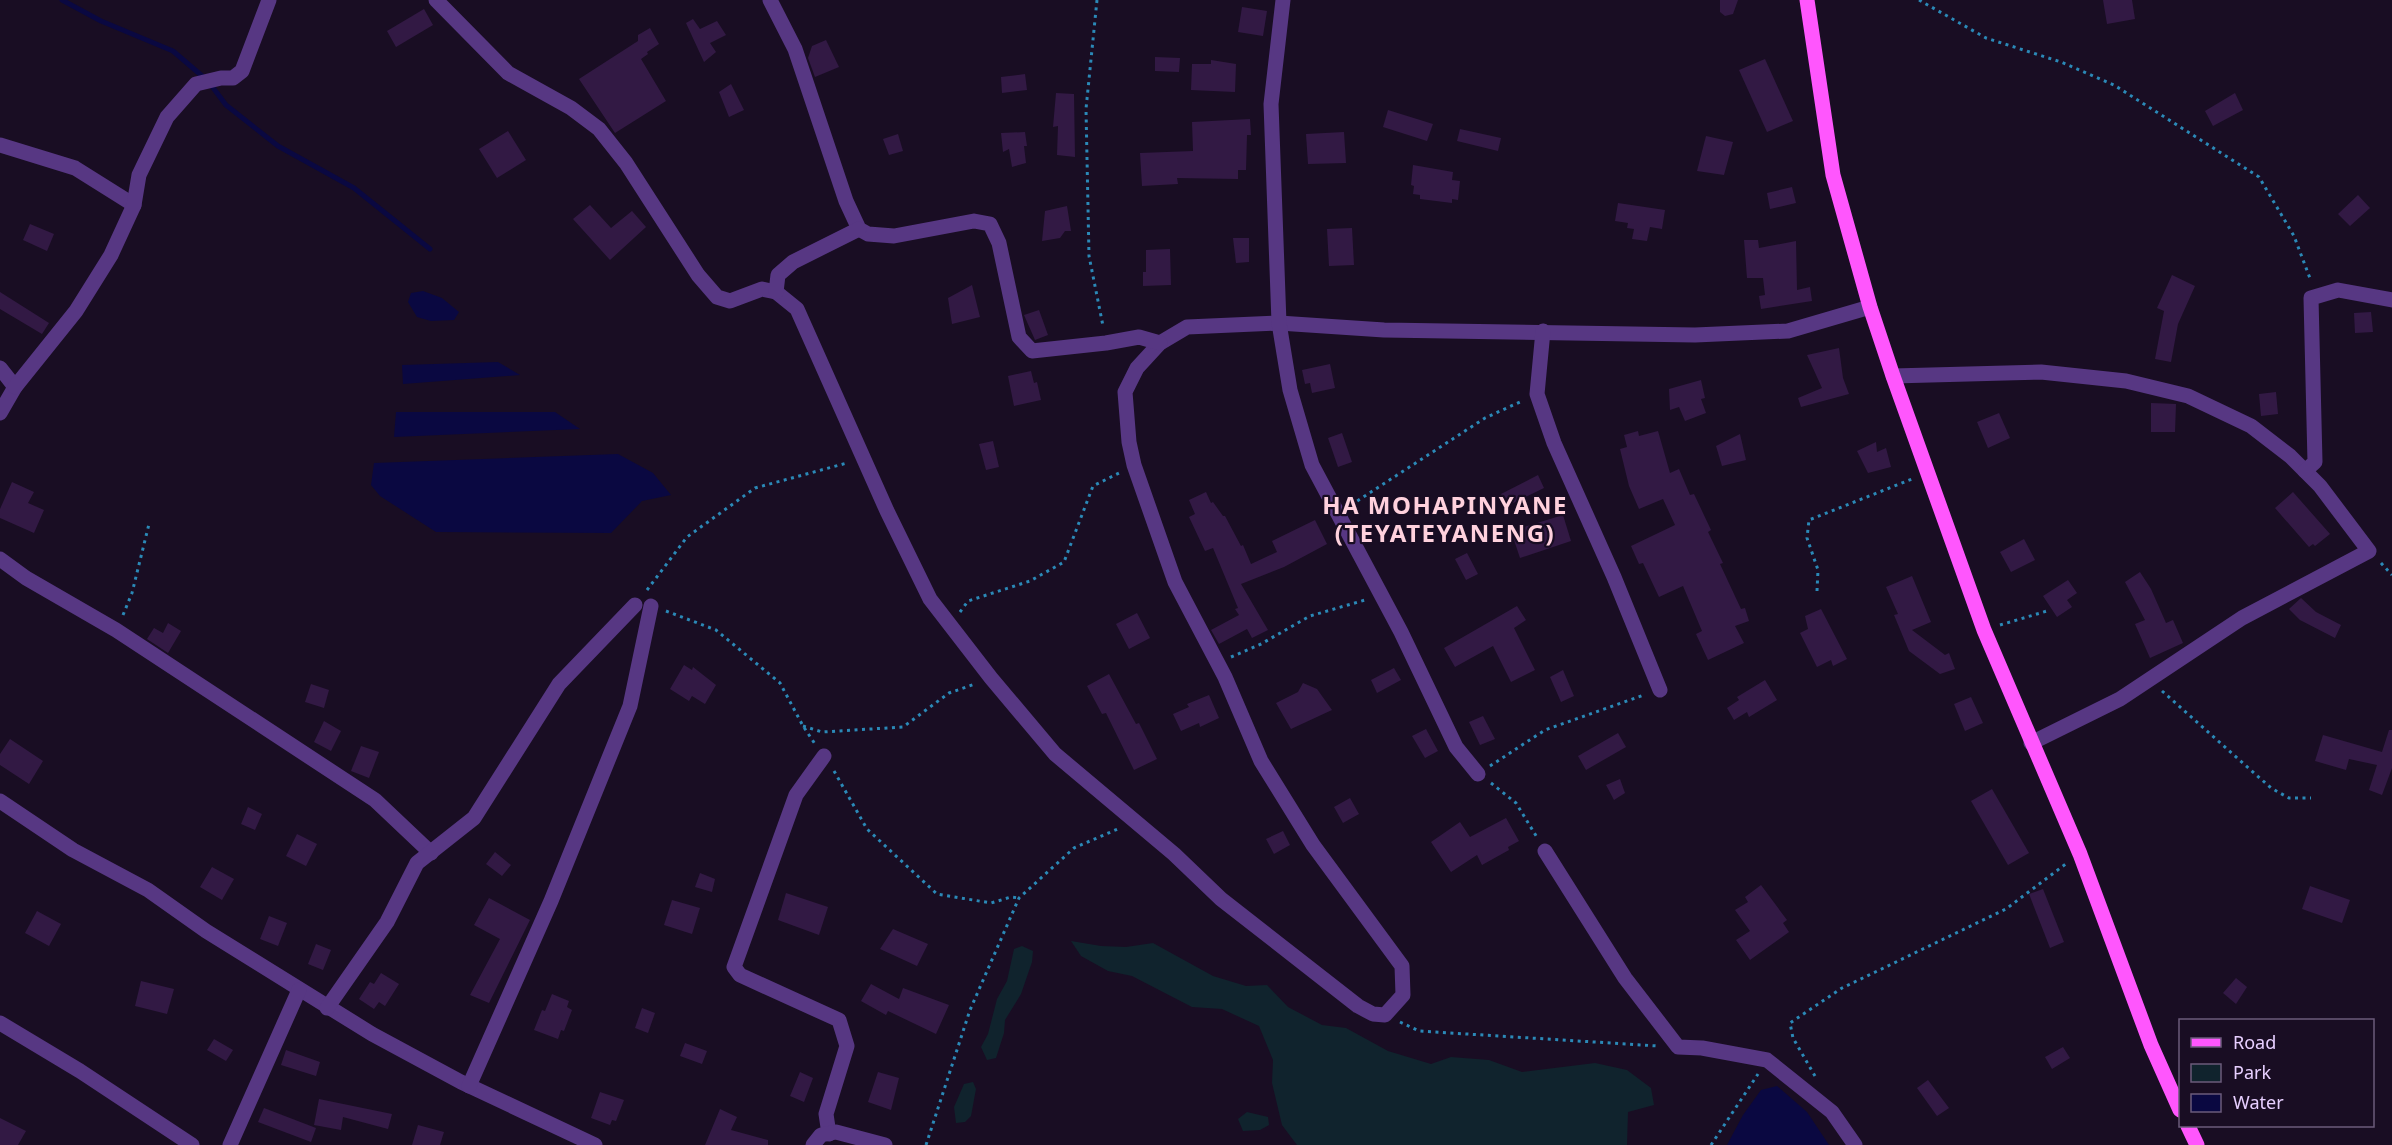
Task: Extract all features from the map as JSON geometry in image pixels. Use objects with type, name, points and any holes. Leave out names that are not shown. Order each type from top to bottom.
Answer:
[{"type":"main road","points":[[1807,0],[1833,175],[1870,307],[1893,376],[1984,630],[2080,854],[2151,1045],[2179,1106]]},
{"type":"main road","points":[[2189,1127],[2197,1145]]},
{"type":"street","points":[[0,413],[15,387],[76,311],[111,255],[134,205],[139,175],[166,117],[196,84],[221,78],[233,78],[242,71],[269,0]]},
{"type":"street","points":[[436,0],[508,73],[572,108],[599,129],[626,163],[698,275],[717,297],[730,301],[762,289],[776,292],[797,309],[863,459],[930,599],[991,678],[1055,754],[1174,854],[1221,899],[1340,993],[1373,1014],[1385,1015],[1403,995],[1402,966],[1313,845],[1261,761],[1225,677],[1175,582],[1134,465],[1129,442],[1125,392],[1137,368],[1160,343],[1187,327],[1279,322],[1384,330],[1695,335],[1788,331],[1870,307]]},
{"type":"street","points":[[770,0],[795,49],[846,201],[859,229],[868,234],[894,236],[974,221],[990,224],[999,243],[1019,337],[1032,351],[1106,344],[1139,337],[1160,343]]},
{"type":"street","points":[[1283,0],[1271,104],[1279,322],[1290,390],[1312,465],[1382,595],[1456,747],[1478,774]]},
{"type":"street","points":[[0,145],[75,168],[134,205]]},
{"type":"street","points":[[776,292],[778,275],[794,262],[859,229]]},
{"type":"street","points":[[2305,471],[2315,462],[2311,298],[2338,290],[2392,300]]},
{"type":"street","points":[[1543,331],[1537,394],[1554,443],[1614,576],[1660,690]]},
{"type":"street","points":[[0,368],[15,387]]},
{"type":"street","points":[[1893,376],[2041,372],[2126,381],[2188,396],[2251,426],[2290,456],[2320,486],[2369,550],[2242,618],[2120,699],[2031,743]]},
{"type":"street","points":[[0,559],[26,578],[116,630],[375,800],[431,853]]},
{"type":"street","points":[[327,1008],[387,922],[417,863],[474,818],[559,684],[635,606]]},
{"type":"street","points":[[469,1086],[551,901],[630,706],[651,606]]},
{"type":"street","points":[[824,756],[796,795],[734,967],[740,975],[839,1020],[848,1046],[826,1114],[829,1134]]},
{"type":"street","points":[[0,801],[73,850],[148,890],[206,931],[327,1008],[469,1086],[595,1145]]},
{"type":"street","points":[[1545,851],[1625,978],[1678,1047],[1702,1048],[1767,1060],[1832,1112],[1855,1145]]},
{"type":"street","points":[[230,1145],[299,990]]},
{"type":"street","points":[[0,1023],[80,1071],[192,1145]]},
{"type":"street","points":[[813,1145],[820,1136],[837,1132],[885,1145]]},
{"type":"path","points":[[1097,0],[1086,110],[1089,256],[1106,344]]},
{"type":"path","points":[[1919,0],[1986,38],[2061,62],[2114,85],[2259,177],[2294,236],[2311,277]]},
{"type":"path","points":[[1337,514],[1485,418],[1537,394]]},
{"type":"path","points":[[635,606],[687,537],[755,488],[863,459]]},
{"type":"path","points":[[950,626],[968,601],[1030,581],[1064,562],[1093,486],[1134,465]]},
{"type":"path","points":[[1817,591],[1818,570],[1807,538],[1809,520],[1928,473]]},
{"type":"path","points":[[116,630],[132,593],[149,524]]},
{"type":"path","points":[[1225,677],[1230,657],[1261,644],[1310,616],[1382,595]]},
{"type":"path","points":[[1984,630],[2047,611]]},
{"type":"path","points":[[803,726],[822,732],[903,727],[949,693],[991,678]]},
{"type":"path","points":[[2151,679],[2169,699],[2271,788],[2289,798],[2311,798]]},
{"type":"path","points":[[1545,851],[1516,803],[1478,774],[1545,730],[1660,690]]},
{"type":"path","points":[[926,1145],[970,1010],[1018,898],[1074,848],[1136,822]]},
{"type":"path","points":[[1820,1083],[1793,1038],[1790,1023],[1842,988],[2006,909],[2080,854]]},
{"type":"path","points":[[1385,1015],[1419,1031],[1678,1047]]},
{"type":"path","points":[[1711,1145],[1767,1060]]},
{"type":"green space","points":[[1071,941],[1126,947],[1153,943],[1213,976],[1246,986],[1267,985],[1288,1007],[1322,1025],[1346,1028],[1388,1051],[1431,1064],[1451,1057],[1489,1060],[1522,1072],[1595,1063],[1627,1070],[1651,1088],[1654,1105],[1628,1112],[1627,1145],[1297,1145],[1282,1125],[1272,1083],[1273,1060],[1259,1026],[1222,1009],[1192,1007],[1132,976],[1108,971],[1081,956]]},
{"type":"green space","points":[[1022,946],[1033,951],[1032,962],[1021,994],[1005,1020],[1004,1033],[996,1058],[987,1060],[981,1047],[988,1034],[997,999],[1007,981],[1014,949]]},
{"type":"green space","points":[[973,1082],[976,1089],[971,1116],[965,1122],[956,1123],[954,1107],[964,1084]]},
{"type":"green space","points":[[1247,1112],[1268,1117],[1269,1125],[1260,1130],[1243,1131],[1238,1119]]},
{"type":"water","points":[[423,291],[442,298],[459,312],[454,320],[431,321],[417,317],[408,302],[411,293]]},
{"type":"water","points":[[498,362],[520,375],[403,384],[402,365]]},
{"type":"water","points":[[396,412],[555,412],[580,429],[394,437]]},
{"type":"water","points":[[618,454],[653,473],[671,495],[642,501],[611,533],[436,532],[380,496],[371,485],[374,463]]},
{"type":"water","points":[[1777,1086],[1807,1112],[1829,1145],[1727,1145],[1743,1115],[1761,1090]]},
{"type":"building","points":[[1720,0],[1738,0],[1733,14],[1725,16],[1720,12]]},
{"type":"building","points":[[2103,0],[2132,0],[2135,19],[2107,24]]},
{"type":"building","points":[[1242,7],[1267,11],[1263,36],[1238,32]]},
{"type":"building","points":[[424,9],[433,25],[396,47],[387,31]]},
{"type":"building","points":[[693,19],[700,29],[717,21],[726,35],[710,43],[716,52],[704,62],[686,23]]},
{"type":"building","points":[[650,28],[659,44],[641,59],[666,101],[615,133],[579,79],[638,41],[638,35]]},
{"type":"building","points":[[826,40],[839,67],[815,77],[808,58],[812,46]]},
{"type":"building","points":[[1155,57],[1180,58],[1179,72],[1155,71]]},
{"type":"building","points":[[1765,59],[1793,121],[1767,132],[1739,70]]},
{"type":"building","points":[[1211,60],[1236,64],[1235,92],[1191,90],[1192,64],[1211,64]]},
{"type":"building","points":[[1025,74],[1027,90],[1002,93],[1001,77]]},
{"type":"building","points":[[731,84],[744,110],[729,117],[719,92]]},
{"type":"building","points":[[1056,93],[1074,94],[1075,157],[1057,155],[1058,126],[1053,127]]},
{"type":"building","points":[[2235,93],[2243,110],[2213,126],[2205,111]]},
{"type":"building","points":[[1388,110],[1433,124],[1427,141],[1383,127]]},
{"type":"building","points":[[1250,119],[1251,135],[1247,135],[1246,170],[1238,170],[1238,179],[1177,178],[1178,184],[1142,186],[1140,153],[1193,151],[1192,122]]},
{"type":"building","points":[[1460,129],[1501,138],[1498,151],[1457,141]]},
{"type":"building","points":[[508,131],[526,160],[497,178],[479,149]]},
{"type":"building","points":[[1025,132],[1026,163],[1012,167],[1009,149],[1003,152],[1001,133]]},
{"type":"building","points":[[1344,132],[1346,163],[1308,164],[1306,134]]},
{"type":"building","points":[[898,134],[903,151],[889,155],[883,139]]},
{"type":"building","points":[[1706,136],[1733,142],[1724,175],[1697,171]]},
{"type":"building","points":[[1413,165],[1453,172],[1452,180],[1460,181],[1458,200],[1452,199],[1452,203],[1420,199],[1420,195],[1413,194],[1414,186],[1411,185]]},
{"type":"building","points":[[1792,187],[1796,203],[1770,209],[1767,193]]},
{"type":"building","points":[[2358,195],[2370,208],[2350,226],[2338,214]]},
{"type":"building","points":[[1618,203],[1665,210],[1662,229],[1650,227],[1647,241],[1632,239],[1634,229],[1627,228],[1628,223],[1615,221]]},
{"type":"building","points":[[590,205],[611,228],[632,211],[646,227],[610,260],[573,219]]},
{"type":"building","points":[[1067,206],[1071,231],[1065,231],[1060,238],[1042,241],[1045,211]]},
{"type":"building","points":[[30,224],[54,234],[47,251],[23,240]]},
{"type":"building","points":[[1352,228],[1354,265],[1329,266],[1327,229]]},
{"type":"building","points":[[1233,238],[1249,238],[1249,262],[1236,263]]},
{"type":"building","points":[[1744,240],[1758,240],[1759,248],[1796,241],[1797,290],[1810,287],[1812,301],[1761,309],[1759,296],[1765,295],[1763,278],[1747,278]]},
{"type":"building","points":[[1170,249],[1171,285],[1143,286],[1143,272],[1146,272],[1146,250]]},
{"type":"building","points":[[2172,275],[2195,286],[2178,324],[2171,362],[2155,359],[2164,311],[2157,308]]},
{"type":"building","points":[[972,285],[980,317],[952,324],[948,298]]},
{"type":"building","points":[[0,292],[49,323],[42,334],[0,309]]},
{"type":"building","points":[[1039,310],[1048,335],[1035,340],[1024,315]]},
{"type":"building","points":[[2371,312],[2373,332],[2355,333],[2354,313]]},
{"type":"building","points":[[1839,348],[1843,378],[1849,394],[1801,407],[1798,398],[1822,388],[1807,355]]},
{"type":"building","points":[[1330,364],[1335,388],[1312,393],[1310,383],[1305,384],[1302,370]]},
{"type":"building","points":[[1031,371],[1034,383],[1037,382],[1041,400],[1014,406],[1008,376]]},
{"type":"building","points":[[1701,380],[1705,398],[1701,399],[1706,413],[1685,421],[1679,407],[1670,410],[1669,389]]},
{"type":"building","points":[[2276,392],[2278,414],[2261,416],[2259,394]]},
{"type":"building","points":[[2151,403],[2176,404],[2175,432],[2151,432]]},
{"type":"building","points":[[1999,413],[2010,438],[1988,448],[1977,422]]},
{"type":"building","points":[[1638,431],[1639,436],[1658,431],[1670,473],[1679,469],[1690,495],[1694,494],[1711,530],[1708,532],[1723,563],[1720,564],[1741,609],[1745,608],[1749,621],[1735,626],[1744,643],[1708,660],[1696,634],[1702,631],[1683,586],[1659,597],[1643,563],[1639,564],[1631,546],[1675,525],[1663,499],[1639,509],[1629,486],[1620,449],[1627,447],[1624,435]]},
{"type":"building","points":[[1342,433],[1352,462],[1338,467],[1328,438]]},
{"type":"building","points":[[1740,434],[1746,460],[1722,466],[1716,446]]},
{"type":"building","points":[[993,441],[999,467],[986,470],[979,444]]},
{"type":"building","points":[[1876,442],[1877,452],[1886,448],[1891,467],[1868,473],[1857,451]]},
{"type":"building","points":[[1538,475],[1544,488],[1507,506],[1501,494]]},
{"type":"building","points":[[12,482],[34,492],[28,503],[44,510],[34,533],[0,518],[0,509]]},
{"type":"building","points":[[1206,492],[1211,503],[1213,502],[1225,516],[1241,546],[1243,545],[1251,564],[1277,552],[1272,541],[1315,520],[1327,544],[1284,567],[1241,584],[1268,630],[1252,638],[1247,629],[1219,644],[1211,630],[1239,615],[1213,548],[1205,551],[1189,517],[1195,514],[1189,500]]},
{"type":"building","points":[[2293,492],[2330,534],[2315,546],[2313,544],[2309,547],[2275,508]]},
{"type":"building","points":[[1563,515],[1571,541],[1520,558],[1511,531]]},
{"type":"building","points":[[2024,539],[2035,560],[2011,572],[2000,552]]},
{"type":"building","points":[[1467,553],[1478,574],[1466,580],[1455,559]]},
{"type":"building","points":[[2140,572],[2151,589],[2166,623],[2173,620],[2183,643],[2150,658],[2135,624],[2145,620],[2125,582]]},
{"type":"building","points":[[1912,576],[1931,622],[1912,630],[1945,655],[1949,653],[1955,669],[1940,674],[1909,651],[1894,615],[1898,614],[1886,587]]},
{"type":"building","points":[[2068,580],[2077,593],[2067,600],[2072,607],[2057,617],[2043,596]]},
{"type":"building","points":[[2301,598],[2316,612],[2341,625],[2335,638],[2300,620],[2289,609]]},
{"type":"building","points":[[1517,606],[1526,620],[1514,628],[1535,670],[1511,682],[1493,646],[1455,667],[1444,648]]},
{"type":"building","points":[[1821,609],[1847,659],[1833,666],[1831,660],[1817,667],[1800,633],[1808,629],[1805,616]]},
{"type":"building","points":[[1137,613],[1150,638],[1129,649],[1116,624]]},
{"type":"building","points":[[168,623],[181,631],[168,653],[147,639],[154,628],[163,633]]},
{"type":"building","points":[[684,665],[692,670],[693,667],[716,685],[705,704],[692,696],[689,701],[670,689]]},
{"type":"building","points":[[1394,668],[1401,680],[1377,693],[1371,680]]},
{"type":"building","points":[[1563,670],[1574,696],[1561,702],[1550,677]]},
{"type":"building","points":[[1109,674],[1136,724],[1139,723],[1157,759],[1134,770],[1106,713],[1102,714],[1087,686]]},
{"type":"building","points":[[1765,680],[1777,700],[1749,717],[1747,712],[1734,720],[1727,708],[1739,700],[1737,697]]},
{"type":"building","points":[[1303,683],[1317,689],[1332,710],[1291,729],[1276,703],[1298,692]]},
{"type":"building","points":[[311,684],[329,690],[324,708],[305,702]]},
{"type":"building","points":[[1209,695],[1219,718],[1200,727],[1199,723],[1181,731],[1173,714],[1189,707],[1187,704]]},
{"type":"building","points":[[1971,697],[1983,723],[1965,731],[1954,704]]},
{"type":"building","points":[[1483,716],[1495,739],[1480,745],[1469,722]]},
{"type":"building","points":[[324,721],[341,731],[331,751],[314,742]]},
{"type":"building","points":[[1426,729],[1438,751],[1425,758],[1412,736]]},
{"type":"building","points":[[2389,730],[2392,730],[2392,768],[2382,795],[2369,790],[2377,765],[2349,759],[2346,770],[2315,761],[2323,735],[2382,752]]},
{"type":"building","points":[[1618,733],[1626,747],[1586,770],[1578,756]]},
{"type":"building","points":[[10,739],[43,761],[29,784],[0,765],[0,754]]},
{"type":"building","points":[[361,746],[379,752],[369,778],[351,771]]},
{"type":"building","points":[[1620,779],[1625,793],[1614,800],[1606,785]]},
{"type":"building","points":[[1992,789],[2029,853],[2008,865],[1971,801]]},
{"type":"building","points":[[1350,798],[1359,814],[1343,823],[1334,807]]},
{"type":"building","points":[[248,807],[262,814],[255,830],[241,824]]},
{"type":"building","points":[[1506,818],[1519,841],[1508,847],[1509,850],[1482,865],[1477,855],[1451,872],[1431,842],[1460,822],[1470,837]]},
{"type":"building","points":[[1283,831],[1290,845],[1274,854],[1266,839]]},
{"type":"building","points":[[297,834],[317,844],[306,866],[286,856]]},
{"type":"building","points":[[495,852],[511,865],[502,876],[486,864]]},
{"type":"building","points":[[212,867],[234,879],[222,900],[200,887]]},
{"type":"building","points":[[700,873],[715,879],[712,892],[695,887]]},
{"type":"building","points":[[1761,885],[1787,920],[1783,923],[1789,932],[1750,960],[1736,940],[1750,931],[1735,910],[1748,902],[1745,897]]},
{"type":"building","points":[[2310,886],[2350,900],[2342,923],[2302,909]]},
{"type":"building","points":[[2043,889],[2064,942],[2050,948],[2029,894]]},
{"type":"building","points":[[786,893],[828,907],[819,935],[778,920]]},
{"type":"building","points":[[489,898],[530,920],[489,1003],[470,995],[500,939],[474,925]]},
{"type":"building","points":[[672,900],[700,908],[692,934],[664,925]]},
{"type":"building","points":[[37,911],[61,924],[49,946],[25,933]]},
{"type":"building","points":[[269,916],[287,923],[278,946],[260,939]]},
{"type":"building","points":[[893,929],[928,944],[917,966],[880,949]]},
{"type":"building","points":[[316,944],[331,950],[323,970],[308,964]]},
{"type":"building","points":[[381,973],[399,984],[385,1006],[379,1002],[374,1009],[359,999],[370,982],[374,984]]},
{"type":"building","points":[[2236,978],[2247,987],[2236,1004],[2223,993]]},
{"type":"building","points":[[141,981],[174,989],[167,1014],[135,1006]]},
{"type":"building","points":[[871,984],[899,999],[903,988],[949,1005],[936,1034],[888,1011],[886,1015],[861,1001]]},
{"type":"building","points":[[552,994],[569,1001],[567,1007],[572,1010],[564,1031],[561,1030],[558,1039],[534,1030]]},
{"type":"building","points":[[642,1008],[655,1013],[648,1033],[635,1028]]},
{"type":"building","points":[[214,1039],[233,1050],[226,1061],[207,1050]]},
{"type":"building","points":[[685,1043],[707,1051],[702,1064],[680,1056]]},
{"type":"building","points":[[2063,1047],[2070,1058],[2052,1069],[2045,1057]]},
{"type":"building","points":[[286,1050],[320,1062],[316,1076],[281,1065]]},
{"type":"building","points":[[800,1072],[813,1078],[804,1102],[790,1096]]},
{"type":"building","points":[[878,1072],[899,1078],[891,1110],[868,1102]]},
{"type":"building","points":[[1928,1080],[1949,1108],[1937,1116],[1917,1088]]},
{"type":"building","points":[[600,1092],[624,1100],[616,1121],[612,1120],[610,1125],[591,1118]]},
{"type":"building","points":[[319,1099],[392,1114],[388,1129],[343,1117],[341,1130],[314,1125]]},
{"type":"building","points":[[264,1108],[316,1128],[311,1142],[258,1122]]},
{"type":"building","points":[[720,1109],[737,1117],[731,1130],[768,1140],[768,1145],[705,1145]]},
{"type":"building","points":[[0,1118],[26,1131],[18,1145],[0,1145]]},
{"type":"building","points":[[418,1125],[444,1132],[440,1145],[412,1145]]},
{"type":"waterway","points":[[62,0],[101,21],[173,51],[208,81],[226,105],[278,146],[354,188],[430,249]]},
{"type":"district","name":"HA MOHAPINYANE (TEYATEYANENG)","points":[[1445,520]]}]
